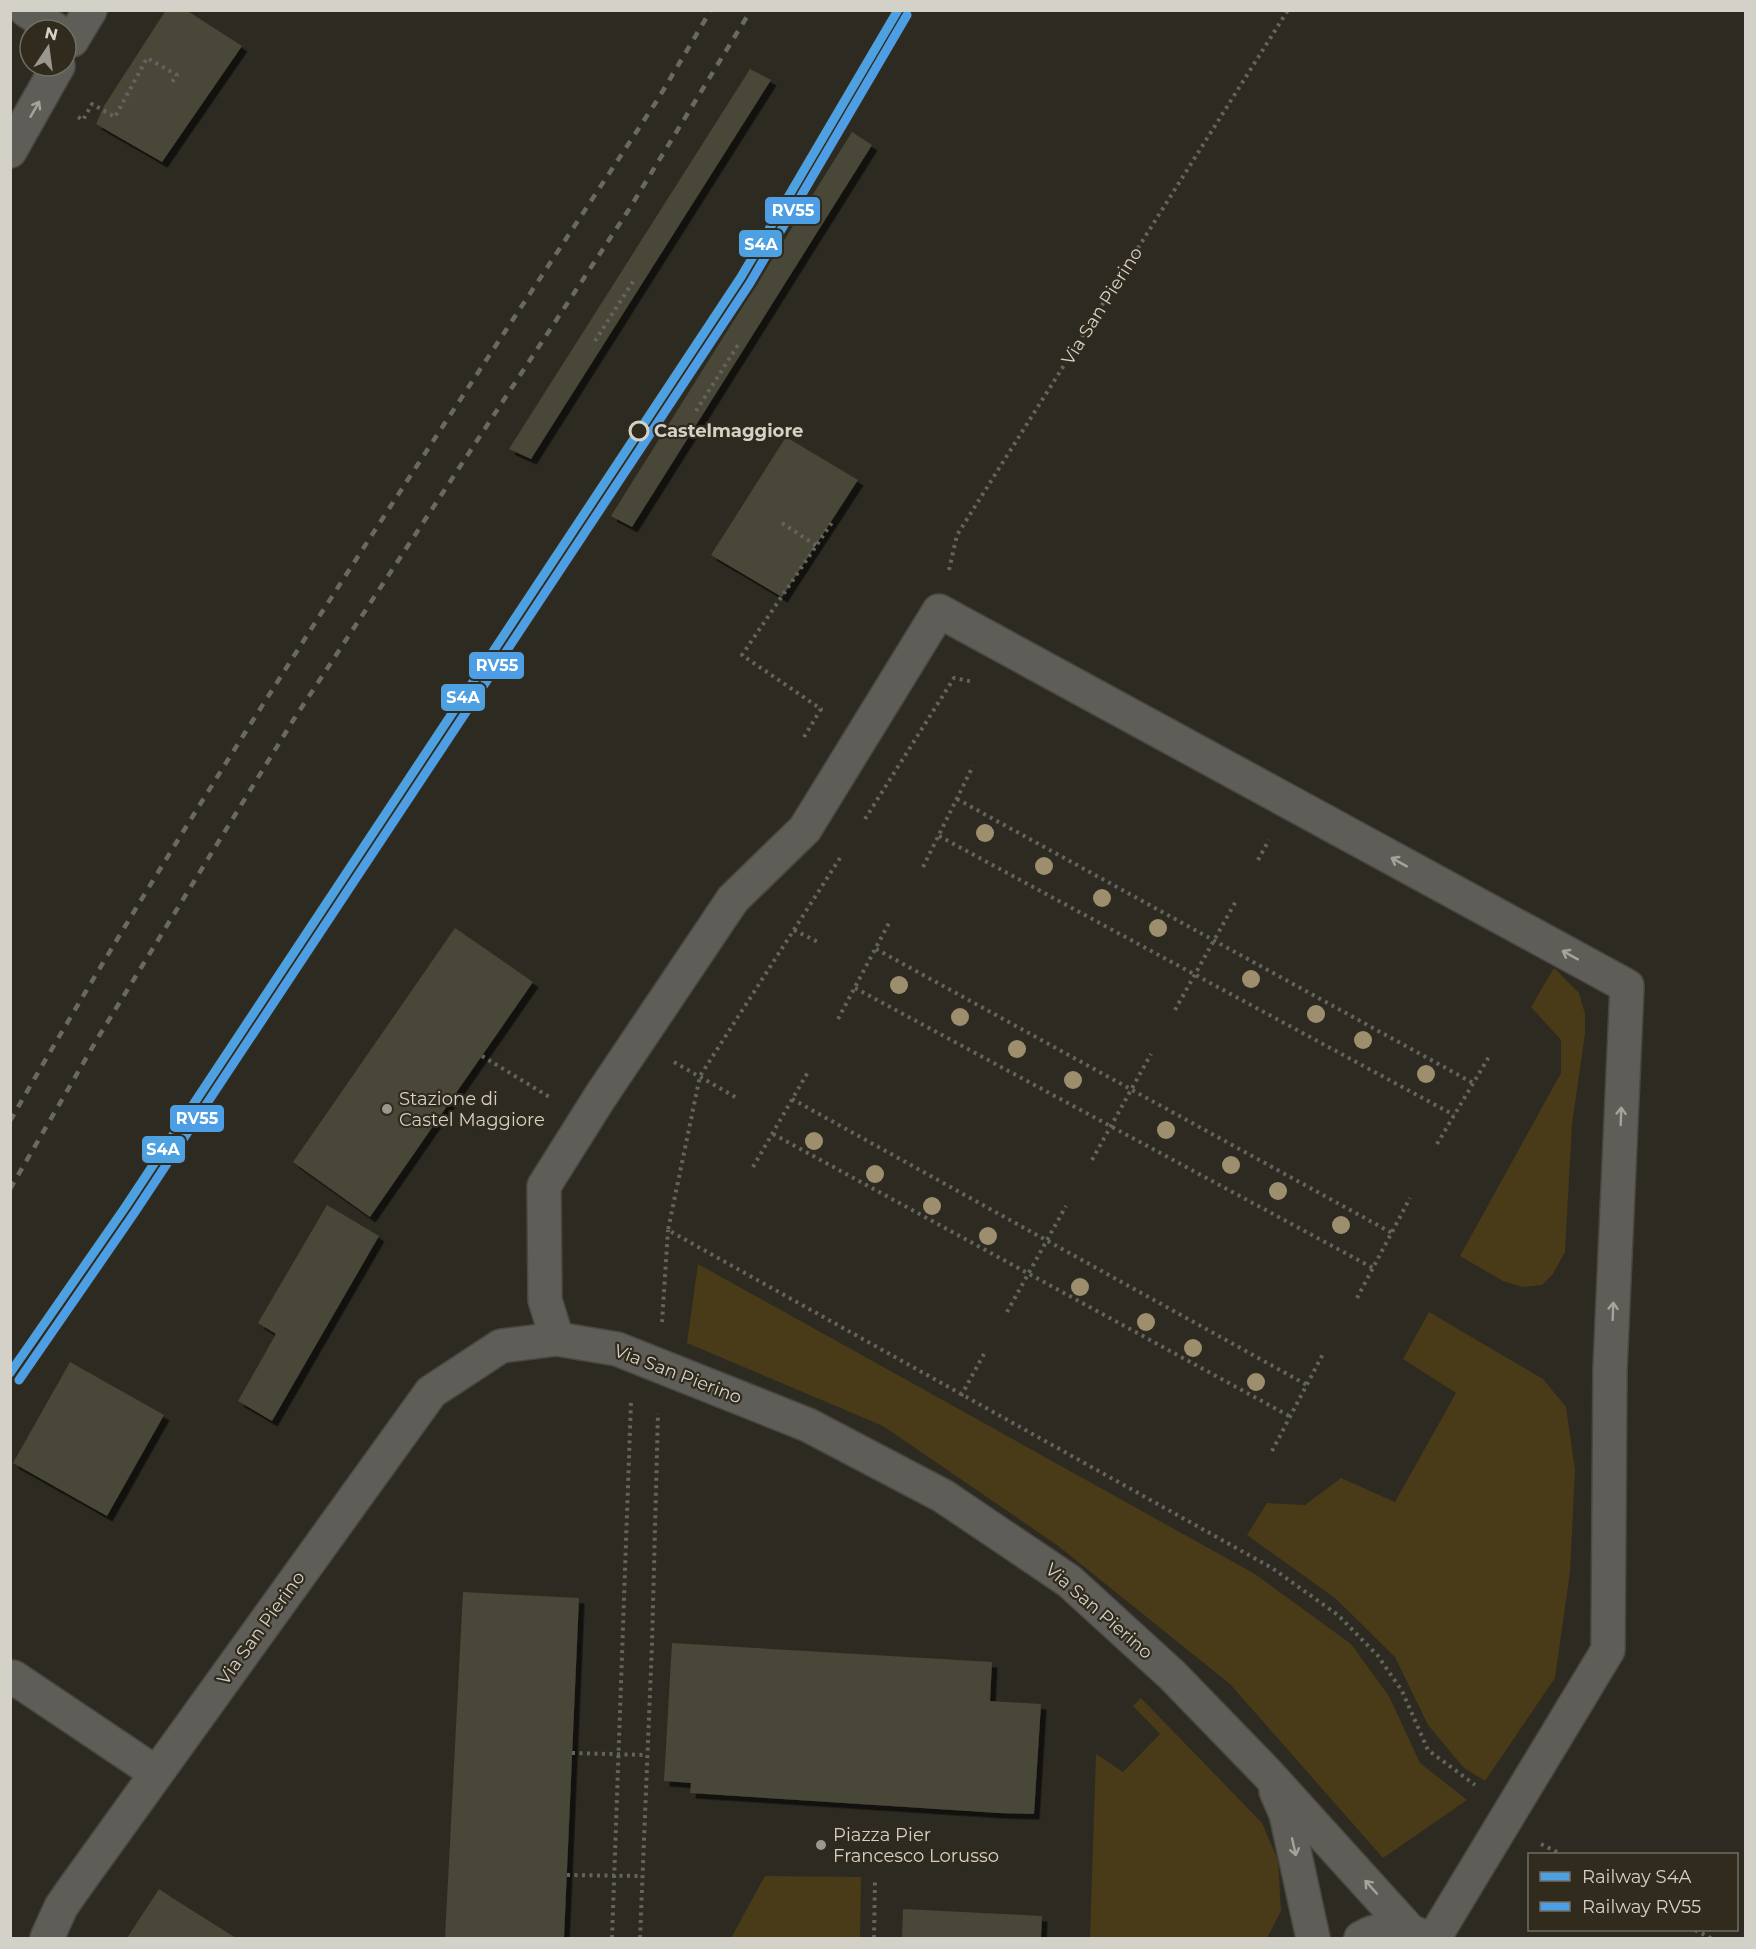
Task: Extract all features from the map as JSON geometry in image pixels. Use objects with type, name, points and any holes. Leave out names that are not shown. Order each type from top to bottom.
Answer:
[{"type":"street","points":[[78,26],[90,10]]},
{"type":"street","points":[[10,151],[47,78]]},
{"type":"street","points":[[557,1339],[545,1300],[544,1186],[733,899],[805,830],[939,611],[1627,986],[1610,1370],[1608,1650],[1424,1936],[1387,1929],[1360,1938]]},
{"type":"street","name":"Via San Pierino","points":[[47,1938],[61,1907],[431,1392],[501,1346],[557,1339],[617,1349],[808,1425],[944,1496],[1069,1581],[1172,1675],[1424,1936]]},
{"type":"street","points":[[10,1681],[13,1677],[156,1773]]},
{"type":"street","name":"Via San Pierino","points":[[1267,1773],[1286,1814],[1313,1938]]},
{"type":"path","name":"Via San Pierino","points":[[939,611],[957,535],[1288,10]]},
{"type":"path","points":[[83,120],[92,104],[115,117],[147,58],[177,75],[172,82]]},
{"type":"path","points":[[595,340],[634,280]]},
{"type":"path","points":[[696,411],[738,345]]},
{"type":"path","points":[[804,737],[821,709],[742,655],[832,521]]},
{"type":"path","points":[[782,523],[817,546]]},
{"type":"path","points":[[864,822],[954,678],[984,684]]},
{"type":"path","points":[[923,867],[972,766]]},
{"type":"path","points":[[957,799],[1473,1083]]},
{"type":"path","points":[[1258,860],[1272,835]]},
{"type":"path","points":[[939,836],[1454,1115]]},
{"type":"path","points":[[662,1329],[668,1230],[700,1076],[845,851]]},
{"type":"path","points":[[1175,1010],[1236,901]]},
{"type":"path","points":[[838,1019],[889,923]]},
{"type":"path","points":[[794,930],[820,943]]},
{"type":"path","points":[[876,948],[1392,1233]]},
{"type":"path","points":[[855,988],[1373,1268]]},
{"type":"path","points":[[1092,1160],[1151,1054]]},
{"type":"path","points":[[1437,1144],[1490,1055]]},
{"type":"path","points":[[482,1056],[554,1100]]},
{"type":"path","points":[[665,1057],[737,1098]]},
{"type":"path","points":[[753,1167],[808,1072]]},
{"type":"path","points":[[792,1099],[1307,1385]]},
{"type":"path","points":[[773,1134],[1291,1417]]},
{"type":"path","points":[[1357,1298],[1410,1198]]},
{"type":"path","points":[[1007,1312],[1066,1206]]},
{"type":"path","points":[[668,1230],[1272,1568],[1338,1615],[1378,1656],[1402,1691],[1428,1750],[1478,1787]]},
{"type":"path","points":[[1272,1451],[1324,1352]]},
{"type":"path","points":[[961,1396],[984,1354]]},
{"type":"path","points":[[612,1938],[631,1400]]},
{"type":"path","points":[[640,1938],[652,1644],[658,1409]]},
{"type":"path","points":[[572,1753],[646,1755]]},
{"type":"path","points":[[1542,1844],[1559,1853]]},
{"type":"path","points":[[567,1875],[642,1876]]},
{"type":"path","points":[[874,1938],[875,1878]]},
{"type":"shaded area","points":[[1554,968],[1579,993],[1585,1014],[1585,1034],[1572,1124],[1565,1252],[1553,1274],[1542,1285],[1522,1287],[1503,1281],[1460,1256],[1561,1073],[1561,1040],[1531,1007]]},
{"type":"shaded area","points":[[698,1264],[1255,1574],[1351,1644],[1389,1696],[1420,1763],[1467,1800],[1383,1858],[1230,1684],[1057,1545],[883,1426],[687,1343]]},
{"type":"shaded area","points":[[1429,1312],[1543,1379],[1566,1407],[1575,1470],[1570,1572],[1555,1678],[1485,1781],[1464,1768],[1428,1725],[1395,1657],[1335,1598],[1247,1535],[1267,1503],[1305,1505],[1341,1478],[1395,1502],[1456,1393],[1403,1359]]},
{"type":"shaded area","points":[[1141,1698],[1262,1823],[1278,1860],[1281,1911],[1267,1938],[1090,1938],[1096,1754],[1123,1772],[1160,1734],[1133,1706]]},
{"type":"shaded area","points":[[765,1876],[861,1877],[860,1938],[731,1938]]},
{"type":"building","points":[[166,10],[186,10],[242,46],[162,162],[96,124],[104,106]]},
{"type":"building","points":[[750,69],[771,80],[531,459],[509,449]]},
{"type":"building","points":[[852,132],[872,145],[632,527],[611,516]]},
{"type":"building","points":[[786,437],[858,480],[782,597],[711,555]]},
{"type":"building","name":"Stazione di Castel Maggiore","points":[[455,928],[533,982],[370,1217],[293,1162]]},
{"type":"building","points":[[327,1205],[379,1236],[272,1421],[238,1401],[276,1334],[258,1323]]},
{"type":"building","points":[[70,1362],[164,1415],[107,1516],[13,1463]]},
{"type":"building","points":[[463,1592],[579,1598],[564,1938],[445,1938]]},
{"type":"building","points":[[672,1643],[992,1662],[990,1701],[1041,1704],[1034,1814],[690,1793],[691,1783],[664,1781]]},
{"type":"building","points":[[159,1889],[174,1899],[236,1938],[127,1938]]},
{"type":"building","points":[[903,1909],[1042,1916],[1041,1938],[902,1938]]},
{"type":"railway","points":[[10,1121],[86,990],[245,733],[326,605],[658,99],[711,10]]},
{"type":"railway","points":[[10,1189],[99,1036],[294,719],[628,211],[751,10]]},
{"type":"rail line","name":"S4A","points":[[10,1373],[126,1206],[741,277],[898,10]]},
{"type":"rail line","name":"RV55","points":[[19,1380],[135,1212],[750,283],[907,15]]},
{"type":"place","name":"Castelmaggiore","points":[[639,431]]},
{"type":"place","name":"Stazione di Castel Maggiore","points":[[387,1109]]},
{"type":"place","name":"Piazza Pier Francesco Lorusso","points":[[821,1845]]}]
